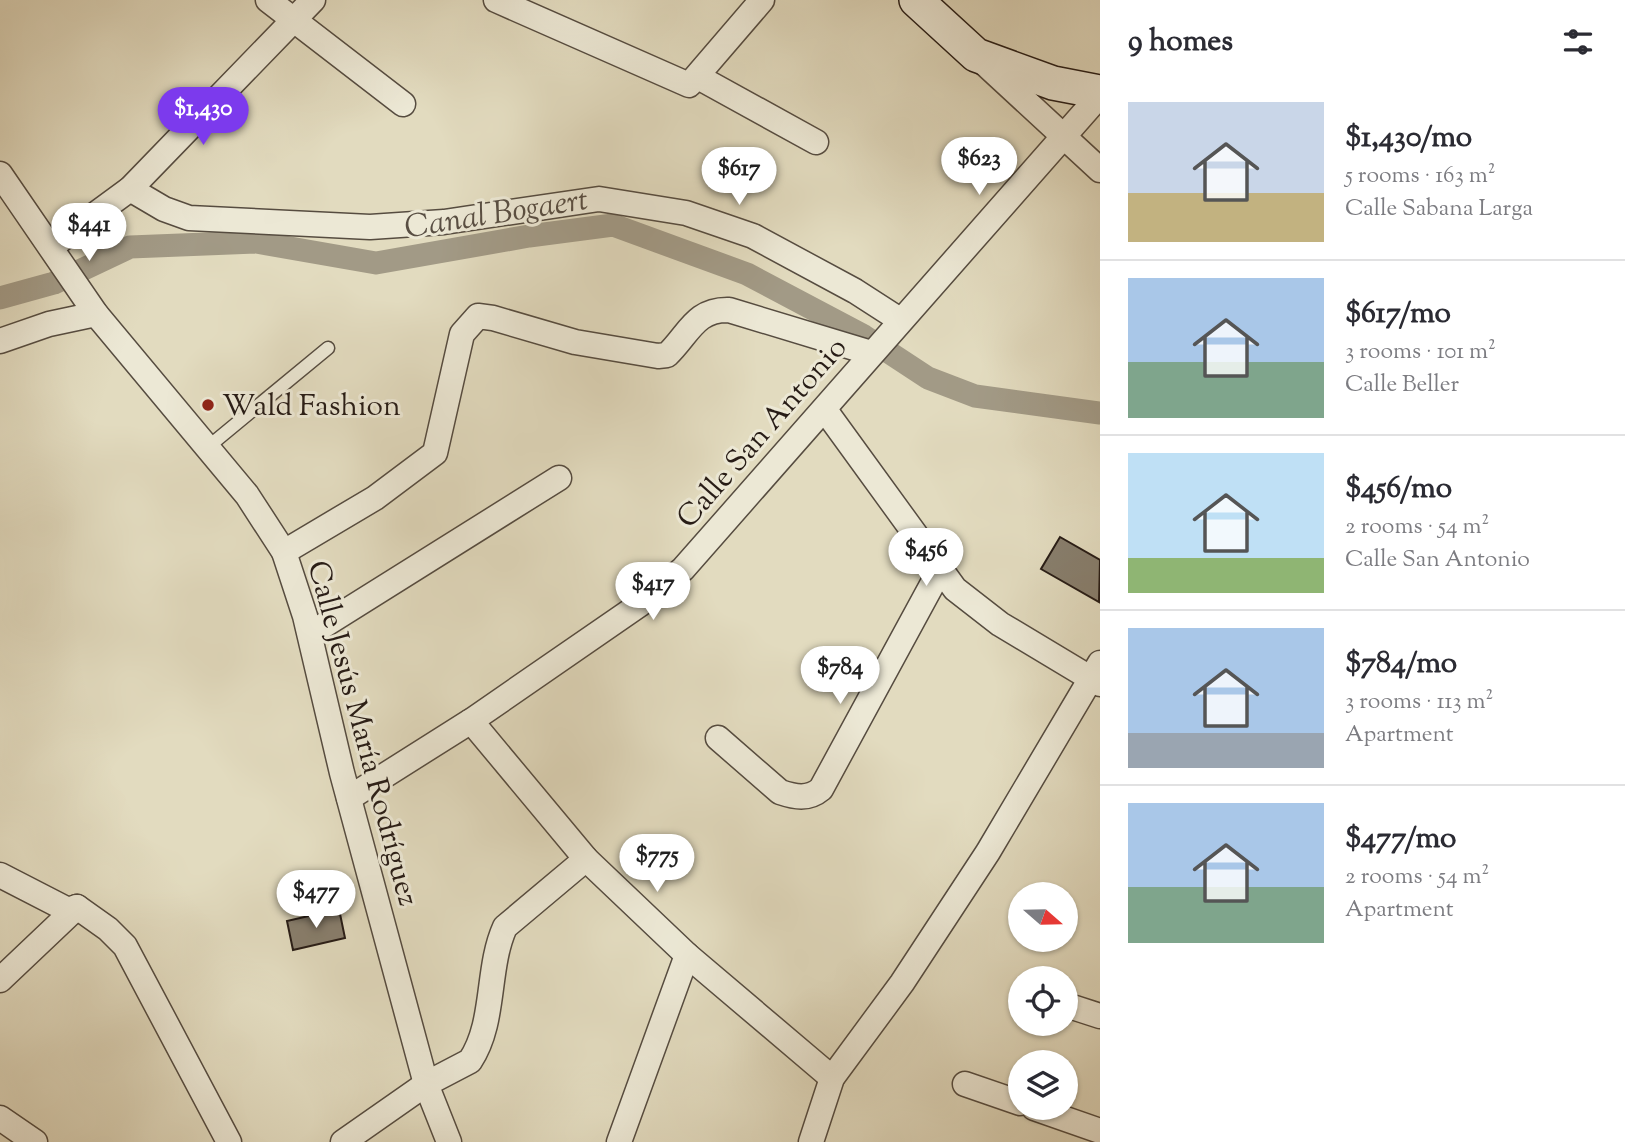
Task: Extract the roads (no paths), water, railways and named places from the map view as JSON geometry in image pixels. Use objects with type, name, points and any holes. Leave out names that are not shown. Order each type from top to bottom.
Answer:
[{"type":"main road","points":[[916,0],[976,55],[1053,83],[1100,93]]},
{"type":"street","points":[[268,0],[403,104]]},
{"type":"street","points":[[55,253],[130,189],[313,0]]},
{"type":"street","points":[[496,0],[689,85],[762,0]]},
{"type":"street","points":[[976,55],[1100,170]]},
{"type":"street","points":[[698,77],[816,142]]},
{"type":"street","name":"Calle San Antonio","points":[[349,798],[471,720],[639,605],[683,569],[1100,93]]},
{"type":"street","name":"Calle Jesús María Rodríguez","points":[[0,174],[89,304],[247,495],[284,552],[310,634],[349,798],[426,1084],[449,1142]]},
{"type":"street","points":[[130,189],[164,209],[189,218],[370,227],[444,222],[599,199],[674,211],[753,236],[855,291],[896,325]]},
{"type":"street","points":[[0,341],[49,324],[89,304]]},
{"type":"street","points":[[284,552],[375,498],[435,453],[461,334],[478,316],[575,342],[658,356],[667,355],[676,347],[699,317],[713,309],[729,310],[872,352]]},
{"type":"street","points":[[811,1142],[832,1078],[902,983],[988,852],[1097,676],[979,611],[955,589],[825,410]]},
{"type":"street","points":[[310,634],[559,478]]},
{"type":"street","points":[[718,738],[780,792],[792,796],[813,795],[821,789],[940,570]]},
{"type":"street","points":[[471,720],[586,859],[687,955],[832,1078]]},
{"type":"street","points":[[343,1142],[426,1084],[463,1066],[475,1053],[485,1020],[499,942],[505,927],[586,859]]},
{"type":"street","points":[[0,875],[68,910],[76,907]]},
{"type":"street","points":[[0,980],[76,907]]},
{"type":"street","points":[[76,907],[108,929],[125,946],[229,1142]]},
{"type":"street","points":[[619,1142],[687,955]]},
{"type":"street","points":[[1078,1009],[1100,1016]]},
{"type":"street","points":[[965,1084],[1008,1099]]},
{"type":"street","points":[[0,1118],[32,1141]]},
{"type":"street","points":[[1070,1120],[1100,1130]]},
{"type":"lane","points":[[208,447],[328,348]]},
{"type":"waterway","name":"Canal Bogaert","points":[[0,298],[54,283],[130,247],[256,242],[376,263],[529,236],[613,225],[747,274],[864,336],[928,378],[975,396],[1100,413]]},
{"type":"place","name":"Wald Fashion","points":[[208,405]]}]
